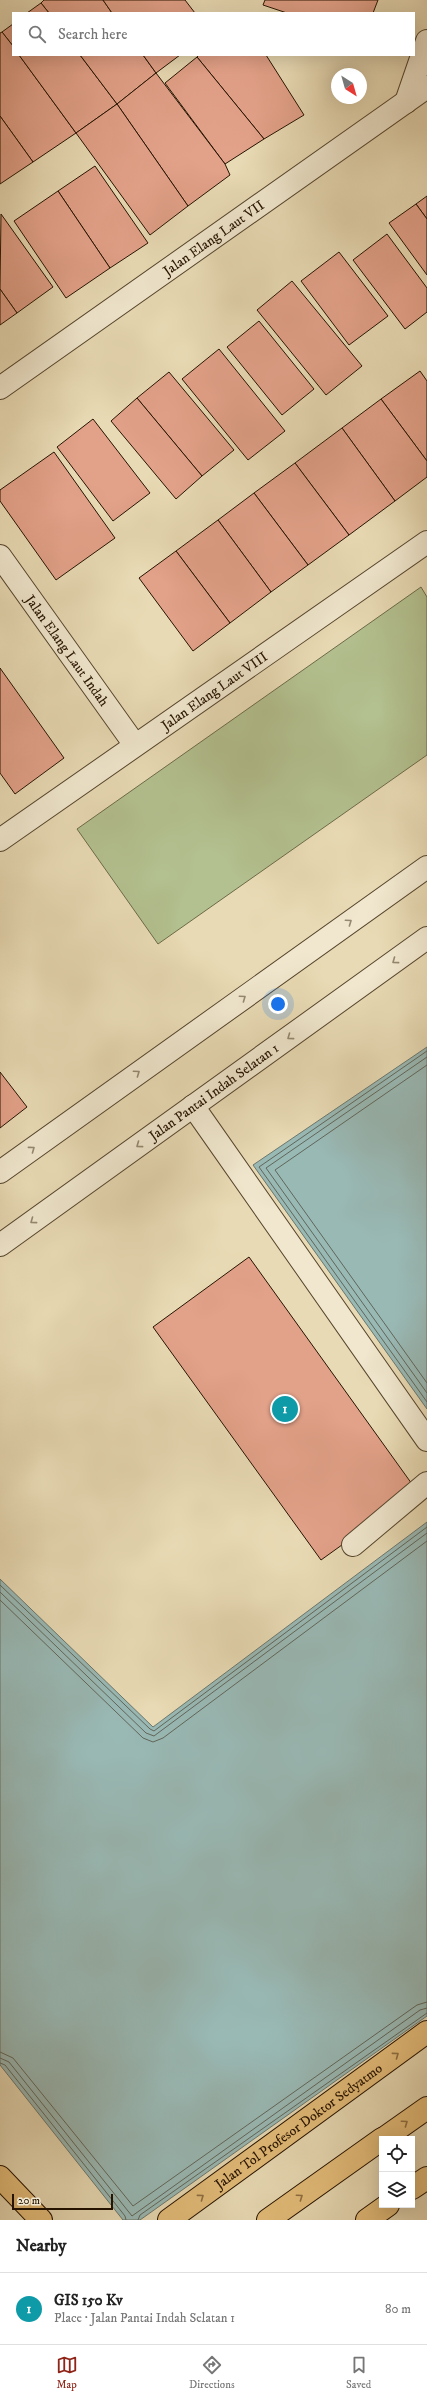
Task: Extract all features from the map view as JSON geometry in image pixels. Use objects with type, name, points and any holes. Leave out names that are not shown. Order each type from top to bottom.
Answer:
[{"type":"main road","name":"Jalan Tol Profesor Doktor Sedyatmo","points":[[169,2220],[427,2032]]},
{"type":"main road","points":[[386,2136],[427,2108]]},
{"type":"main road","points":[[268,2220],[379,2141]]},
{"type":"main road","points":[[0,2176],[41,2220]]},
{"type":"main road","points":[[415,2186],[427,2178]]},
{"type":"main road","points":[[367,2220],[384,2208]]},
{"type":"street","points":[[406,102],[427,41]]},
{"type":"street","name":"Jalan Elang Laut VII","points":[[0,388],[427,87]]},
{"type":"street","name":"Jalan Elang Laut VIII","points":[[0,840],[427,542]]},
{"type":"street","name":"Jalan Elang Laut Indah","points":[[0,556],[135,745]]},
{"type":"street","points":[[0,1172],[427,867]]},
{"type":"street","name":"Jalan Pantai Indah Selatan 1","points":[[0,1244],[427,938]]},
{"type":"street","points":[[193,1106],[427,1440]]},
{"type":"street","points":[[353,1545],[427,1483]]},
{"type":"green space","points":[[421,587],[427,597],[427,755],[158,944],[77,829]]},
{"type":"water","points":[[427,1047],[427,1409],[253,1165]]},
{"type":"water","points":[[427,1522],[427,2016],[140,2220],[123,2220],[0,2065],[0,1579],[153,1727]]},
{"type":"building","points":[[44,0],[103,0],[111,12],[48,12],[41,3]]},
{"type":"building","points":[[103,0],[185,0],[194,12],[111,12]]},
{"type":"building","points":[[265,0],[378,0],[373,12],[284,12],[263,5]]},
{"type":"building","points":[[41,3],[48,12],[28,12]]},
{"type":"building","points":[[12,25],[12,45],[2,32]]},
{"type":"building","points":[[2,32],[12,45],[12,56],[20,56],[76,133],[33,162],[0,116],[0,33]]},
{"type":"building","points":[[20,56],[81,56],[117,104],[76,133]]},
{"type":"building","points":[[81,56],[144,56],[156,73],[117,104]]},
{"type":"building","points":[[144,56],[179,56],[156,73]]},
{"type":"building","points":[[267,56],[304,115],[264,139],[197,57]]},
{"type":"building","points":[[197,57],[264,139],[225,164],[165,83]]},
{"type":"building","points":[[156,73],[225,164],[230,175],[188,206],[117,104]]},
{"type":"building","points":[[117,104],[188,206],[150,235],[76,133]]},
{"type":"building","points":[[0,116],[33,162],[0,184]]},
{"type":"building","points":[[95,166],[148,243],[110,268],[58,191]]},
{"type":"building","points":[[58,191],[110,268],[66,298],[14,221]]},
{"type":"building","points":[[427,196],[427,219],[416,204]]},
{"type":"building","points":[[416,204],[427,219],[427,275],[389,223]]},
{"type":"building","points":[[1,214],[53,287],[17,313],[0,289]]},
{"type":"building","points":[[387,234],[427,288],[427,312],[405,329],[353,260]]},
{"type":"building","points":[[339,252],[388,316],[349,345],[301,281]]},
{"type":"building","points":[[292,281],[362,366],[326,395],[257,310]]},
{"type":"building","points":[[0,289],[17,313],[0,325]]},
{"type":"building","points":[[259,321],[314,389],[282,415],[227,347]]},
{"type":"building","points":[[219,349],[285,431],[248,460],[182,379]]},
{"type":"building","points":[[420,371],[427,381],[427,461],[381,399]]},
{"type":"building","points":[[169,372],[234,450],[202,476],[137,398]]},
{"type":"building","points":[[137,398],[202,476],[176,499],[111,421]]},
{"type":"building","points":[[381,399],[427,461],[427,477],[395,501],[342,428]]},
{"type":"building","points":[[93,419],[150,493],[113,521],[57,447]]},
{"type":"building","points":[[342,428],[395,501],[349,535],[295,463]]},
{"type":"building","points":[[54,452],[115,538],[56,580],[0,501],[0,490]]},
{"type":"building","points":[[295,463],[349,535],[308,565],[254,493]]},
{"type":"building","points":[[254,493],[308,565],[271,592],[218,520]]},
{"type":"building","points":[[218,520],[271,592],[230,623],[176,551]]},
{"type":"building","points":[[176,551],[230,623],[193,651],[139,578]]},
{"type":"building","points":[[0,668],[64,758],[15,794],[0,773]]},
{"type":"building","points":[[0,1072],[27,1107],[0,1128]]},
{"type":"building","points":[[249,1257],[417,1491],[321,1560],[153,1327]]},
{"type":"place","name":"GIS 150 Kv","points":[[285,1409]]}]
